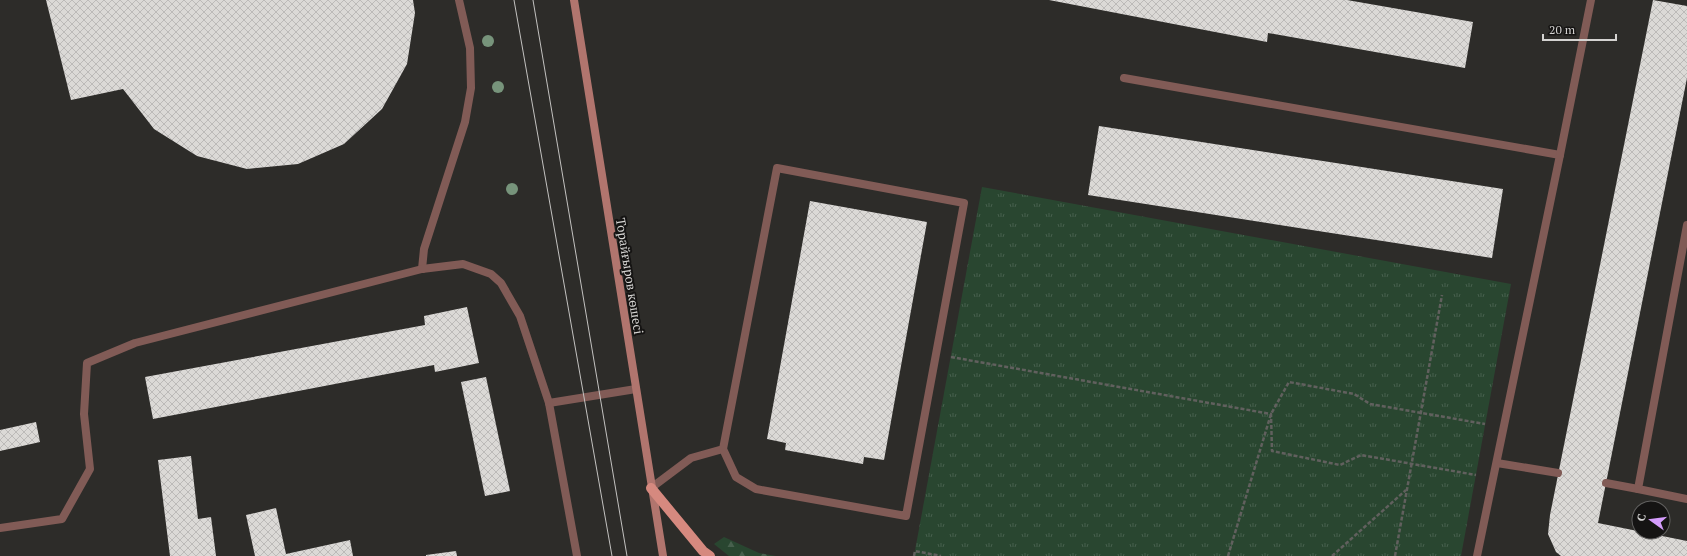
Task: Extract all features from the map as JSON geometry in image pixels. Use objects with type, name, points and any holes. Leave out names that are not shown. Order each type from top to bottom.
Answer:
[{"type":"main road","name":"Торайғыров көшесі","points":[[574,0],[663,556]]},
{"type":"main road","points":[[651,488],[703,551],[710,556]]},
{"type":"lane","points":[[422,269],[424,249],[465,122],[471,88],[470,48],[459,0]]},
{"type":"lane","points":[[1477,556],[1591,0]]},
{"type":"lane","points":[[1124,78],[1560,155]]},
{"type":"lane","points":[[777,168],[964,203],[906,516],[756,489],[736,477],[724,449],[777,168]]},
{"type":"lane","points":[[1638,489],[1687,225]]},
{"type":"lane","points":[[0,528],[62,519],[90,469],[84,414],[87,363],[135,343],[422,269],[463,264],[491,274],[501,283],[520,316],[549,402],[577,556]]},
{"type":"lane","points":[[549,402],[636,389]]},
{"type":"lane","points":[[651,488],[691,458],[724,449]]},
{"type":"lane","points":[[1497,463],[1558,473]]},
{"type":"lane","points":[[1606,483],[1687,499]]},
{"type":"path","points":[[1395,556],[1442,295]]},
{"type":"path","points":[[950,357],[1271,414]]},
{"type":"path","points":[[1228,556],[1271,414],[1289,382],[1354,394],[1370,404],[1485,424]]},
{"type":"path","points":[[1271,414],[1272,451],[1340,466],[1362,454],[1476,475]]},
{"type":"path","points":[[1332,556],[1407,490]]},
{"type":"path","points":[[914,556],[915,551],[941,556]]},
{"type":"green space","points":[[982,187],[1511,284],[1461,556],[914,556]]},
{"type":"green space","points":[[724,537],[759,553],[776,556],[729,556],[714,544]]},
{"type":"building","points":[[46,0],[413,0],[415,13],[407,64],[382,109],[344,144],[298,164],[247,169],[197,156],[154,129],[123,89],[71,100]]},
{"type":"building","points":[[1049,0],[1347,0],[1473,22],[1465,68],[1268,33],[1267,42]]},
{"type":"building","points":[[1653,0],[1687,6],[1687,78],[1598,523],[1631,530],[1631,540],[1671,540],[1671,538],[1687,541],[1687,556],[1561,556],[1556,552],[1548,534],[1550,515]]},
{"type":"building","points":[[1099,126],[1503,189],[1492,258],[1088,195]]},
{"type":"building","points":[[810,201],[927,222],[884,460],[864,457],[863,464],[785,450],[786,443],[767,439]]},
{"type":"building","points":[[467,307],[479,363],[435,372],[434,365],[153,419],[145,377],[425,325],[424,316]]},
{"type":"building","points":[[486,377],[510,491],[485,496],[461,382]]},
{"type":"building","points":[[36,422],[40,442],[0,451],[0,430]]},
{"type":"building","points":[[191,456],[198,519],[211,517],[216,556],[170,556],[158,460]]},
{"type":"building","points":[[276,508],[286,554],[350,540],[353,556],[255,556],[246,515]]},
{"type":"building","points":[[456,551],[457,556],[426,556],[426,555]]},
{"type":"tram line","points":[[514,0],[612,556]]},
{"type":"tram line","points":[[533,0],[627,556]]}]
